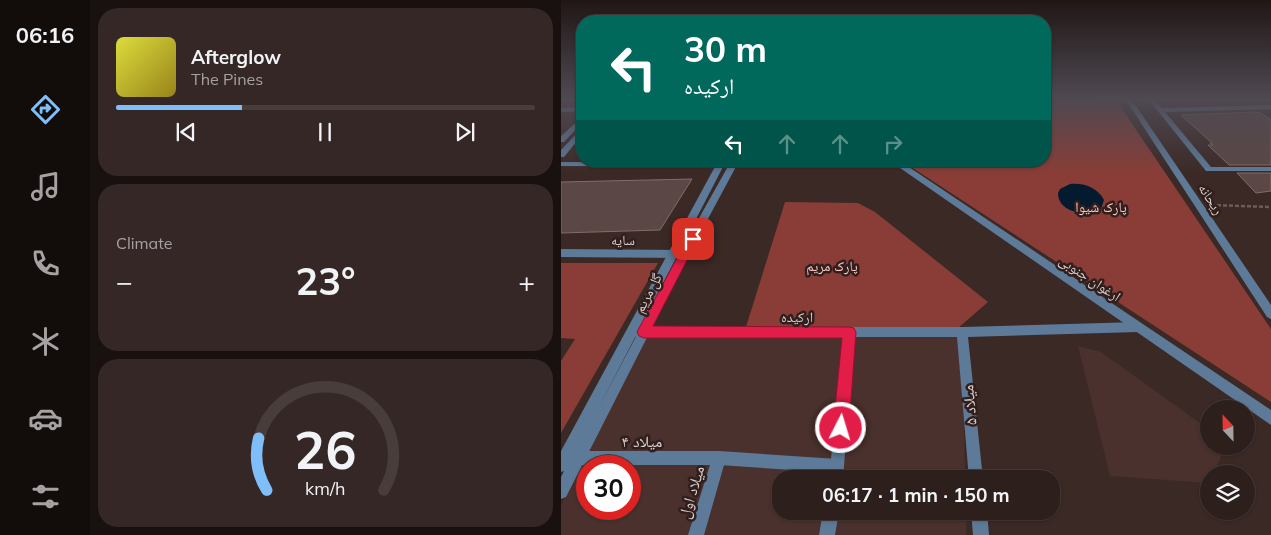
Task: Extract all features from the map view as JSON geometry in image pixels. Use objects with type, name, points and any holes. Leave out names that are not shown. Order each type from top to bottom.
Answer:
[{"type":"street","name":"ریحانه","points":[[1146,125],[1271,314]]},
{"type":"street","points":[[1173,125],[1209,169],[1271,169]]},
{"type":"street","points":[[561,140],[576,126]]},
{"type":"street","points":[[561,155],[576,138]]},
{"type":"street","points":[[561,164],[576,164]]},
{"type":"street","name":"گل مریم","points":[[582,455],[685,254],[725,167]]},
{"type":"street","name":"گل مریم","points":[[563,462],[673,254],[725,167]]},
{"type":"street","name":"ارغوان جنوبی","points":[[903,167],[1246,400]]},
{"type":"street","name":"سایه","points":[[561,254],[685,254]]},
{"type":"street","name":"ارکیده","points":[[631,332],[962,332],[1138,327]]},
{"type":"street","points":[[837,470],[849,332]]},
{"type":"street","name":"میلاد ۵","points":[[962,332],[975,470]]},
{"type":"street","points":[[1255,406],[1271,411]]},
{"type":"street","name":"ارغوان جنوبی","points":[[1255,406],[1271,418]]},
{"type":"street","name":"میلاد ۴","points":[[641,458],[719,458],[820,470]]},
{"type":"street","name":"میلاد اول","points":[[696,535],[719,458]]},
{"type":"street","name":"میلاد ۴","points":[[563,462],[576,459]]},
{"type":"street","name":"گل مریم","points":[[562,489],[576,466]]},
{"type":"street","points":[[827,535],[830,520]]},
{"type":"street","points":[[980,520],[981,535]]},
{"type":"path","points":[[1199,205],[1271,206]]},
{"type":"shaded area","points":[[644,332],[962,332],[965,470],[772,470],[772,520],[966,520],[966,535],[561,535],[561,505],[576,474],[576,520],[641,520],[641,455],[585,455]]},
{"type":"shaded area","points":[[1078,346],[1101,352],[1200,423],[1200,455],[1221,455],[1218,465],[1200,465],[1200,482],[1110,476]]},
{"type":"green space","name":"پارک شیوا","points":[[1051,125],[1133,125],[1271,329],[1271,402],[911,167],[1051,167]]},
{"type":"green space","name":"پارک مریم","points":[[785,202],[858,203],[875,212],[988,302],[957,329],[745,330]]},
{"type":"green space","points":[[561,263],[658,263],[561,433],[561,361],[575,339],[561,338]]},
{"type":"water","points":[[1070,184],[1085,185],[1098,192],[1104,200],[1101,209],[1081,213],[1074,212],[1063,205],[1059,200],[1058,193],[1060,189]]},
{"type":"building","points":[[1192,125],[1271,125],[1271,165],[1229,165],[1208,145],[1213,145],[1210,143],[1212,143]]},
{"type":"building","points":[[1237,173],[1271,173],[1271,191],[1256,193]]},
{"type":"building","points":[[692,179],[660,230],[561,233],[561,182]]},
{"type":"route","points":[[693,239],[644,332],[849,332],[841,428]]}]
